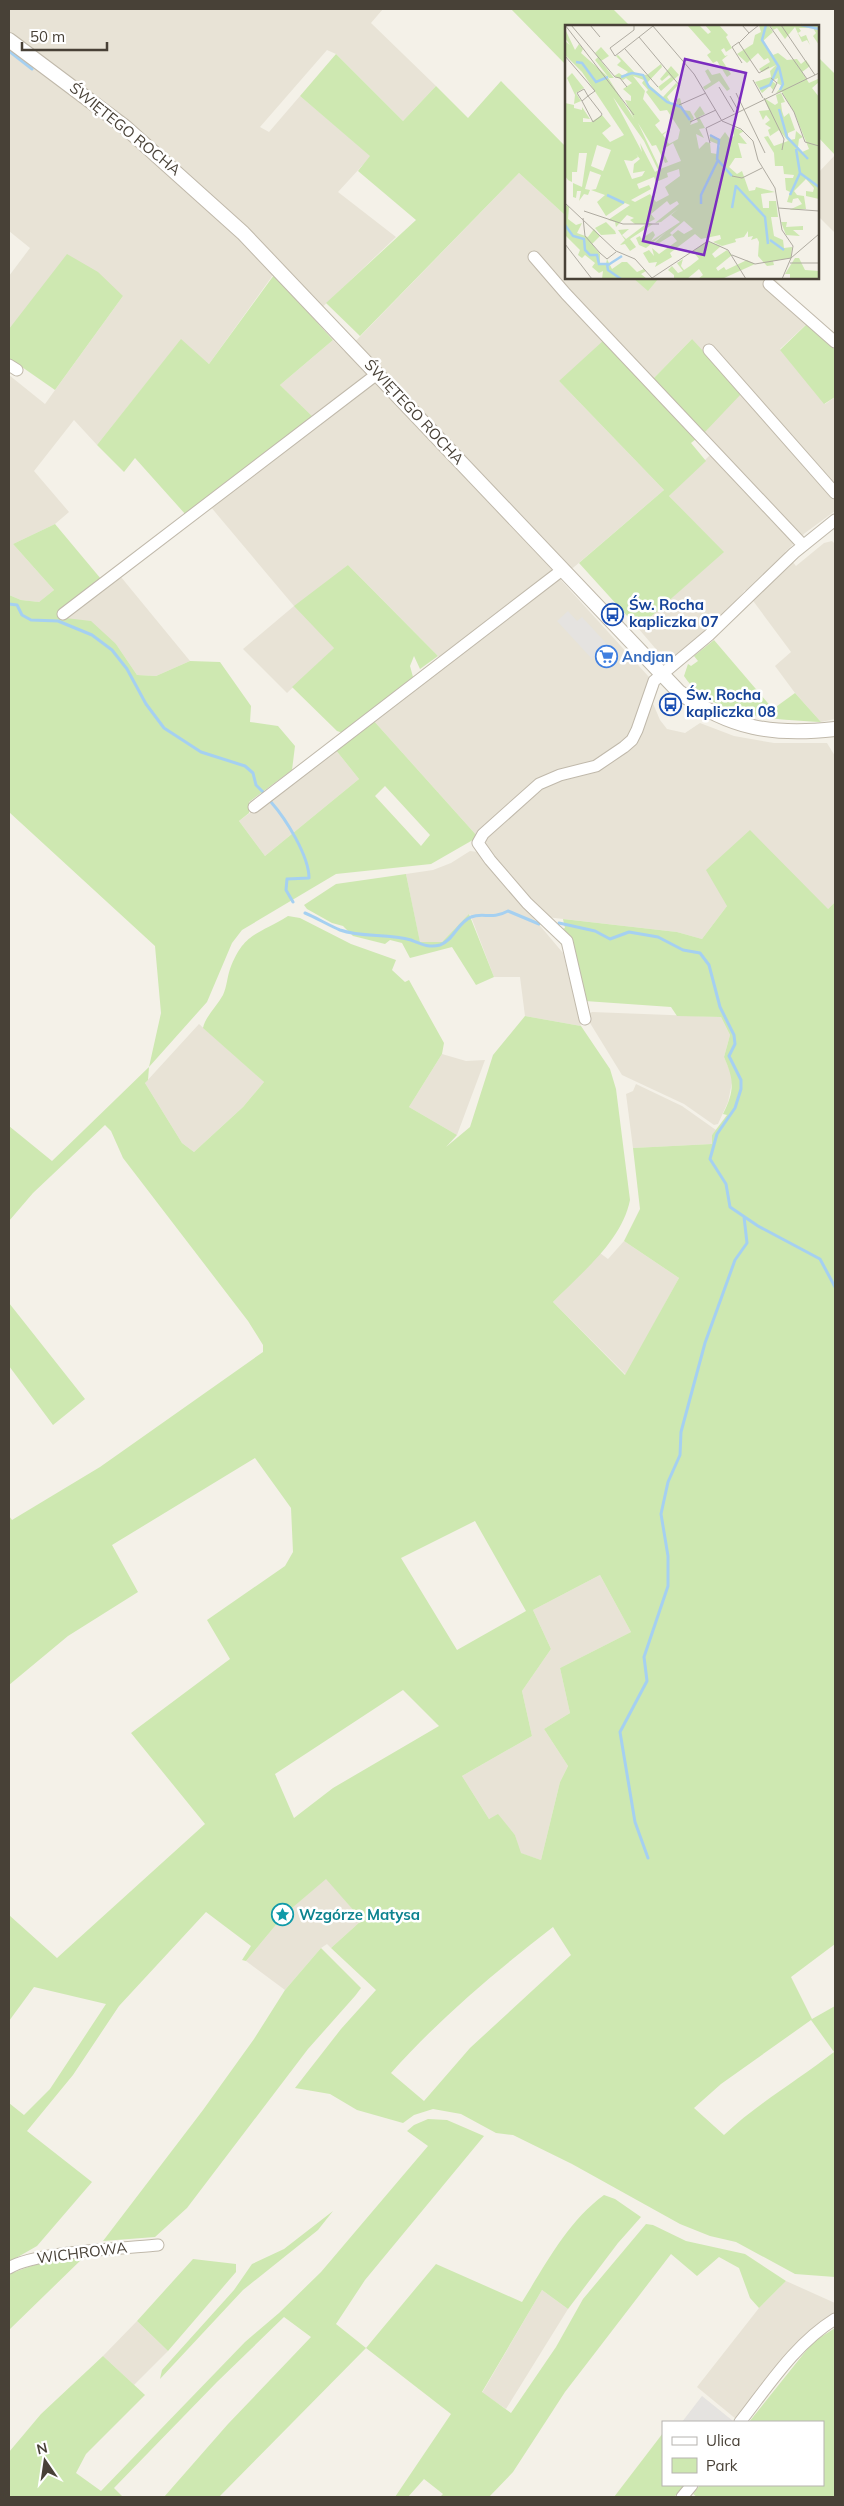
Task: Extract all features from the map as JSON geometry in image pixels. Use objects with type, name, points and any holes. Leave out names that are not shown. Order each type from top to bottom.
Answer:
[{"type":"street","name":"ŚWIĘTEGO ROCHA","points":[[9,40],[99,106],[180,174],[266,256],[679,692],[696,704],[731,722],[780,732],[835,729]]},
{"type":"street","points":[[534,257],[566,294],[804,545]]},
{"type":"street","points":[[769,284],[835,342]]},
{"type":"street","points":[[709,350],[835,493]]},
{"type":"street","points":[[63,614],[377,374]]},
{"type":"street","points":[[585,1019],[566,941],[528,903],[490,860],[478,842],[483,834],[540,784],[560,775],[596,766],[632,740],[654,681],[709,635],[804,545],[835,520]]},
{"type":"street","points":[[254,806],[562,570]]},
{"type":"street","name":"WICHROWA","points":[[9,2268],[27,2260],[79,2252],[158,2245]]},
{"type":"street","points":[[741,2421],[778,2372],[808,2339],[835,2319]]},
{"type":"street","points":[[682,2497],[691,2486]]},
{"type":"shaded area","points":[[9,9],[383,9],[371,23],[436,86],[403,121],[336,54],[327,50],[260,127],[269,132],[300,96],[371,156],[338,192],[396,237],[312,317],[273,275],[209,364],[181,340],[97,445],[74,420],[34,471],[69,512],[55,524],[13,544],[54,590],[39,602],[21,600],[9,595],[9,375],[45,404],[123,296],[9,329],[9,276],[30,248],[9,231]]},
{"type":"shaded area","points":[[835,155],[835,233],[819,217],[819,172]]},
{"type":"shaded area","points":[[519,173],[565,215],[565,279],[634,279],[648,290],[658,279],[775,279],[813,318],[780,349],[825,404],[835,397],[835,511],[805,533],[785,552],[796,566],[824,543],[832,541],[835,544],[835,719],[821,722],[795,693],[775,666],[791,652],[745,590],[711,633],[666,661],[638,628],[723,552],[669,496],[717,448],[704,433],[692,339],[653,379],[559,381],[664,490],[560,579],[649,677],[646,687],[660,720],[667,729],[685,733],[700,723],[734,736],[774,743],[827,743],[835,756],[835,902],[828,909],[727,906],[702,939],[677,932],[546,917],[485,846],[487,836],[478,837],[373,720],[446,664],[348,565],[334,648],[287,693],[243,649],[294,606],[210,506],[321,425],[280,385],[333,340],[345,352]]},
{"type":"shaded area","points":[[121,577],[190,661],[156,676],[137,675],[116,644],[67,619]]},
{"type":"shaded area","points":[[568,611],[577,621],[582,617],[607,644],[592,659],[557,621]]},
{"type":"shaded area","points":[[335,749],[359,779],[265,856],[239,821]]},
{"type":"shaded area","points":[[470,851],[478,852],[563,953],[581,1026],[525,1016],[520,977],[494,977],[470,914],[442,942],[420,943],[406,874],[433,870],[451,863]]},
{"type":"shaded area","points":[[592,1012],[721,1017],[730,1035],[724,1057],[733,1078],[728,1102],[718,1124],[714,1125],[684,1104],[622,1075],[590,1023],[587,1015]]},
{"type":"shaded area","points":[[199,1024],[264,1082],[243,1107],[194,1152],[182,1143],[145,1083]]},
{"type":"shaded area","points":[[442,1054],[466,1061],[485,1060],[457,1135],[409,1107]]},
{"type":"shaded area","points":[[636,1084],[682,1106],[716,1130],[712,1135],[712,1144],[633,1148],[626,1094],[633,1091]]},
{"type":"shaded area","points":[[624,1241],[679,1278],[626,1375],[553,1302],[600,1253],[608,1259]]},
{"type":"shaded area","points":[[600,1575],[631,1632],[560,1668],[570,1713],[544,1729],[568,1766],[560,1782],[541,1860],[520,1853],[515,1835],[498,1815],[489,1819],[462,1776],[532,1736],[522,1691],[551,1649],[533,1610]]},
{"type":"shaded area","points":[[326,1878],[362,1920],[331,1948],[327,1944],[321,1948],[285,1990],[246,1961],[285,1914]]},
{"type":"shaded area","points":[[786,2281],[835,2303],[835,2314],[736,2419],[697,2387],[759,2308]]},
{"type":"shaded area","points":[[542,2290],[568,2309],[506,2409],[482,2393]]},
{"type":"shaded area","points":[[137,2321],[168,2351],[134,2385],[103,2356]]},
{"type":"shaded area","points":[[702,2396],[733,2421],[683,2421]]},
{"type":"green space","points":[[511,9],[613,9],[629,25],[565,25],[565,64]]},
{"type":"green space","points":[[336,54],[403,121],[436,86],[468,118],[501,81],[565,146],[565,215],[519,173],[360,336],[326,303],[416,220],[358,171],[370,156],[300,96]]},
{"type":"green space","points":[[819,58],[835,74],[835,155],[819,138]]},
{"type":"green space","points":[[67,254],[98,272],[123,296],[55,390],[9,358],[9,329]]},
{"type":"green space","points":[[274,275],[333,340],[280,385],[314,418],[186,515],[135,458],[124,472],[97,445],[181,339],[209,364]]},
{"type":"green space","points":[[634,279],[658,279],[648,291]]},
{"type":"green space","points":[[809,322],[835,350],[835,397],[824,404],[780,350]]},
{"type":"green space","points":[[692,339],[742,393],[704,433],[653,379]]},
{"type":"green space","points":[[604,340],[696,439],[691,443],[706,461],[669,496],[724,552],[638,628],[579,563],[664,490],[559,381]]},
{"type":"green space","points":[[55,524],[101,579],[57,617],[91,621],[116,644],[137,675],[156,676],[190,661],[220,662],[251,706],[250,722],[278,726],[295,746],[292,770],[249,802],[249,813],[239,821],[265,856],[359,779],[335,749],[373,720],[478,837],[431,864],[336,874],[242,930],[232,943],[207,1002],[149,1067],[161,1013],[155,946],[9,812],[9,595],[21,600],[39,602],[54,590],[13,544]],"holes":[[[385,786],[430,835],[421,846],[375,796]]]},
{"type":"green space","points":[[348,565],[438,656],[420,669],[414,656],[410,666],[413,677],[343,733],[337,731],[292,687],[334,648],[294,606]]},
{"type":"green space","points":[[714,640],[773,709],[795,693],[821,722],[785,720],[746,714],[710,700],[696,690],[684,676],[688,664],[691,666],[698,661],[694,656]]},
{"type":"green space","points":[[750,830],[828,909],[835,902],[835,1944],[791,1977],[812,2019],[835,2006],[835,2277],[795,2274],[736,2242],[710,2236],[680,2224],[572,2164],[513,2135],[496,2133],[461,2114],[433,2109],[414,2115],[403,2123],[357,2110],[330,2094],[295,2088],[341,2029],[376,1990],[331,1948],[362,1920],[326,1879],[285,1914],[246,1961],[242,1960],[251,1946],[206,1912],[119,2006],[73,2075],[27,2131],[92,2182],[37,2246],[9,2262],[9,2103],[24,2115],[50,2089],[106,2004],[34,1987],[9,2021],[9,1915],[57,1958],[205,1824],[131,1733],[230,1659],[207,1620],[285,1566],[293,1552],[291,1508],[255,1458],[112,1545],[138,1592],[68,1636],[9,1685],[9,1516],[12,1520],[100,1467],[263,1352],[263,1345],[248,1321],[123,1158],[111,1131],[105,1125],[33,1193],[9,1221],[9,1126],[52,1161],[149,1067],[148,1080],[145,1083],[182,1143],[194,1152],[243,1107],[264,1082],[203,1028],[204,1024],[223,995],[235,957],[247,941],[260,931],[288,916],[300,918],[351,944],[396,960],[392,970],[405,982],[409,980],[444,1043],[442,1054],[409,1107],[457,1135],[446,1147],[470,1127],[493,1055],[525,1016],[581,1026],[610,1069],[616,1089],[630,1200],[626,1215],[610,1243],[588,1268],[553,1302],[625,1375],[679,1278],[624,1241],[640,1209],[633,1148],[712,1144],[712,1135],[727,1115],[723,1114],[730,1098],[732,1085],[730,1072],[724,1057],[730,1035],[721,1017],[677,1016],[671,1007],[585,1001],[562,929],[565,928],[563,919],[677,932],[702,939],[727,906],[706,870]],"holes":[[[475,1521],[526,1611],[457,1650],[401,1558]],[[600,1575],[631,1632],[560,1668],[570,1713],[544,1729],[568,1766],[560,1782],[541,1860],[521,1853],[515,1835],[498,1814],[489,1819],[462,1776],[532,1736],[522,1691],[551,1649],[533,1610]],[[403,1690],[439,1726],[333,1788],[294,1818],[275,1774]],[[553,1927],[571,1955],[470,2048],[424,2101],[391,2073],[448,2015],[510,1961]],[[811,2020],[834,2052],[764,2102],[724,2135],[694,2108],[721,2084]]]},
{"type":"green space","points":[[406,874],[420,942],[442,942],[469,914],[494,977],[476,985],[452,947],[410,958],[402,943],[390,940],[385,944],[353,936],[343,926],[332,923],[307,909],[304,905],[336,884]]},
{"type":"green space","points":[[9,1303],[85,1399],[53,1425],[9,1366]]},
{"type":"green space","points":[[321,1948],[361,1988],[308,2049],[187,2208],[155,2237],[103,2241],[203,2110],[254,2039],[285,1990]]},
{"type":"green space","points":[[428,2119],[447,2120],[484,2136],[365,2280],[336,2324],[366,2348],[219,2497],[164,2497],[228,2424],[311,2337],[284,2317],[217,2382],[114,2488],[123,2497],[9,2497],[9,2452],[41,2414],[103,2356],[145,2395],[86,2454],[76,2473],[101,2491],[245,2342],[279,2313],[321,2272],[428,2146],[407,2131],[414,2125]]},
{"type":"green space","points":[[604,2195],[615,2199],[641,2217],[618,2243],[568,2309],[542,2290],[482,2392],[511,2413],[556,2347],[583,2299],[646,2224],[653,2225],[686,2241],[745,2254],[786,2281],[759,2308],[750,2298],[739,2268],[719,2257],[697,2276],[671,2254],[565,2392],[513,2472],[489,2497],[440,2497],[443,2494],[424,2479],[408,2497],[395,2497],[451,2414],[366,2348],[436,2264],[522,2302],[558,2244],[579,2218]]},
{"type":"green space","points":[[333,2211],[318,2230],[243,2290],[160,2379],[162,2370],[234,2290],[252,2264],[284,2249]]},
{"type":"green space","points":[[84,2257],[9,2330],[9,2274],[37,2264]]},
{"type":"green space","points":[[193,2259],[236,2264],[236,2272],[168,2351],[137,2321]]},
{"type":"green space","points":[[835,2328],[835,2497],[697,2497],[693,2494],[699,2486],[824,2486],[824,2421],[750,2421],[813,2342]]},
{"type":"green space","points":[[662,2434],[662,2486],[684,2486],[674,2497],[614,2497]]},
{"type":"waterway","points":[[9,51],[32,69]]},
{"type":"waterway","points":[[9,604],[17,605],[22,615],[31,620],[58,621],[92,635],[112,650],[127,669],[146,704],[164,728],[201,752],[245,766],[253,773],[256,785],[264,793]]},
{"type":"waterway","points":[[271,802],[296,838],[308,869],[309,878],[287,879],[286,890],[293,902]]},
{"type":"waterway","points":[[305,913],[340,930],[357,934],[402,938],[432,946],[445,943],[466,919],[475,916],[497,915],[508,911],[539,924]]},
{"type":"waterway","points":[[559,923],[595,931],[610,939],[629,932],[658,937],[683,950],[700,953],[709,965],[720,1007],[734,1035],[735,1044],[729,1056],[741,1080],[741,1089],[735,1108],[717,1134],[710,1159],[726,1184],[730,1207],[758,1226],[820,1259],[835,1287]]},
{"type":"waterway","points":[[648,1858],[635,1822],[620,1732],[647,1681],[644,1657],[668,1586],[668,1556],[661,1514],[668,1482],[680,1455],[681,1432],[705,1343],[735,1260],[747,1243],[744,1217]]},
{"type":"place","name":"Św. Rocha kapliczka 07","points":[[613,614]]},
{"type":"place","name":"Andjan","points":[[606,657]]},
{"type":"place","name":"Św. Rocha kapliczka 08","points":[[670,704]]},
{"type":"place","name":"Wzgórze Matysa","points":[[283,1915]]}]
